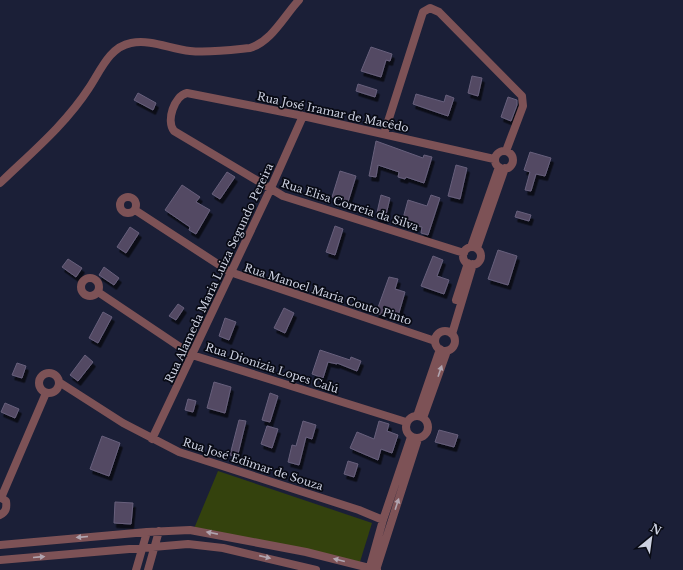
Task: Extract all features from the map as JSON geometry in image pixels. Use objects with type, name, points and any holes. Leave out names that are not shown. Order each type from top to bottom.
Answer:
[{"type":"street","points":[[0,183],[70,115],[105,62],[120,48],[129,43],[141,41],[190,51],[250,48],[257,46],[270,36],[299,0]]},
{"type":"street","points":[[384,134],[422,12],[430,8],[439,12],[522,96],[523,106],[506,151]]},
{"type":"street","name":"Rua José Iramar de Macêdo","points":[[174,108],[179,98],[183,94],[187,93],[303,116],[494,158]]},
{"type":"street","name":"Rua Elisa Correia da Silva","points":[[174,108],[170,123],[174,132],[270,190],[314,207],[464,253]]},
{"type":"street","name":"Rua Alameda Maria Luiza Segundo Pereira","points":[[152,438],[270,190],[303,116]]},
{"type":"street","points":[[506,151],[511,154],[513,159],[511,165],[502,168],[496,165],[494,158],[497,153],[506,151]]},
{"type":"street","points":[[474,248],[481,252],[481,258],[478,263],[471,264],[464,258],[464,253],[474,248],[502,168]]},
{"type":"street","name":"Rua Manoel Maria Couto Pinto","points":[[135,210],[230,272],[435,341]]},
{"type":"street","points":[[443,350],[452,348],[455,342],[449,332],[471,264]]},
{"type":"street","name":"Rua Dionizia Lopes Calú","points":[[98,292],[192,355],[406,422]]},
{"type":"street","points":[[443,350],[435,341],[438,333],[449,332]]},
{"type":"street","points":[[420,417],[443,350]]},
{"type":"street","name":"Rua José Edimar de Souza","points":[[46,393],[39,386],[39,380],[43,375],[53,374],[59,382],[123,423],[179,452],[359,510],[383,520]]},
{"type":"street","points":[[0,515],[7,507],[6,502],[1,497],[46,393],[56,391],[59,382]]},
{"type":"street","points":[[420,417],[427,423],[428,430],[424,436],[414,438],[406,432],[406,422],[410,418],[420,417]]},
{"type":"street","points":[[374,569],[383,520],[414,438]]},
{"type":"street","points":[[374,569],[414,438]]},
{"type":"street","points":[[0,545],[159,531],[205,532],[306,552],[374,569]]},
{"type":"street","points":[[148,570],[159,531]]},
{"type":"street","points":[[136,570],[147,532]]},
{"type":"street","points":[[0,560],[188,544],[203,545],[316,570]]},
{"type":"green space","points":[[218,471],[372,523],[359,565],[193,531]]},
{"type":"building","points":[[371,47],[392,54],[390,61],[386,60],[381,77],[361,71]]},
{"type":"building","points":[[472,76],[482,78],[478,96],[468,93]]},
{"type":"building","points":[[358,84],[377,90],[375,97],[356,91]]},
{"type":"building","points":[[138,93],[156,103],[153,110],[134,100]]},
{"type":"building","points":[[416,94],[444,102],[446,95],[454,98],[448,116],[413,104]]},
{"type":"building","points":[[508,97],[517,100],[517,105],[511,121],[501,117]]},
{"type":"building","points":[[376,141],[423,158],[424,155],[432,157],[424,183],[406,177],[405,179],[398,177],[399,172],[378,165],[376,177],[369,176]]},
{"type":"building","points":[[530,152],[551,158],[545,176],[536,174],[531,191],[525,190],[530,172],[524,170]]},
{"type":"building","points":[[456,165],[467,168],[460,199],[448,196]]},
{"type":"building","points":[[340,171],[356,176],[348,202],[332,197]]},
{"type":"building","points":[[227,172],[235,177],[220,199],[212,194]]},
{"type":"building","points":[[182,185],[200,197],[196,202],[210,210],[196,234],[189,230],[190,227],[165,210]]},
{"type":"building","points":[[381,195],[390,198],[385,219],[376,217]]},
{"type":"building","points":[[431,195],[440,198],[428,235],[421,233],[422,227],[402,222],[408,200],[427,206]]},
{"type":"building","points":[[517,211],[531,215],[529,221],[515,217]]},
{"type":"building","points":[[335,226],[343,229],[335,255],[326,252]]},
{"type":"building","points":[[130,227],[139,233],[126,253],[117,247]]},
{"type":"building","points":[[498,250],[517,256],[508,285],[488,279]]},
{"type":"building","points":[[433,256],[443,260],[437,276],[449,280],[444,294],[421,286]]},
{"type":"building","points":[[68,259],[82,268],[76,277],[62,267]]},
{"type":"building","points":[[104,267],[119,278],[114,285],[99,275]]},
{"type":"building","points":[[389,277],[398,279],[395,289],[405,292],[398,316],[383,312],[382,315],[376,313]]},
{"type":"building","points":[[178,304],[184,308],[176,320],[169,316]]},
{"type":"building","points":[[284,308],[294,313],[285,333],[274,328]]},
{"type":"building","points":[[103,312],[112,317],[98,343],[89,338]]},
{"type":"building","points":[[225,318],[236,322],[229,340],[219,336]]},
{"type":"building","points":[[320,350],[350,360],[351,357],[361,361],[357,371],[337,363],[328,362],[323,378],[312,374]]},
{"type":"building","points":[[85,355],[93,362],[78,381],[70,375]]},
{"type":"building","points":[[17,363],[26,366],[22,378],[12,375]]},
{"type":"building","points":[[214,382],[231,387],[225,413],[207,408]]},
{"type":"building","points":[[270,393],[278,396],[270,422],[262,420]]},
{"type":"building","points":[[188,399],[196,401],[193,412],[185,410]]},
{"type":"building","points":[[5,403],[19,409],[15,418],[1,412]]},
{"type":"building","points":[[239,420],[246,421],[237,458],[230,455]]},
{"type":"building","points":[[303,421],[316,425],[312,439],[306,437],[299,465],[288,462],[292,445],[296,446]]},
{"type":"building","points":[[379,421],[389,424],[387,431],[398,435],[392,453],[381,449],[378,460],[350,448],[357,432],[374,439]]},
{"type":"building","points":[[267,426],[278,429],[272,448],[261,444]]},
{"type":"building","points":[[439,430],[458,435],[454,447],[435,442]]},
{"type":"building","points":[[102,436],[120,443],[109,476],[90,469]]},
{"type":"building","points":[[348,461],[358,464],[354,477],[344,474]]},
{"type":"building","points":[[115,502],[133,503],[131,524],[114,523]]}]
